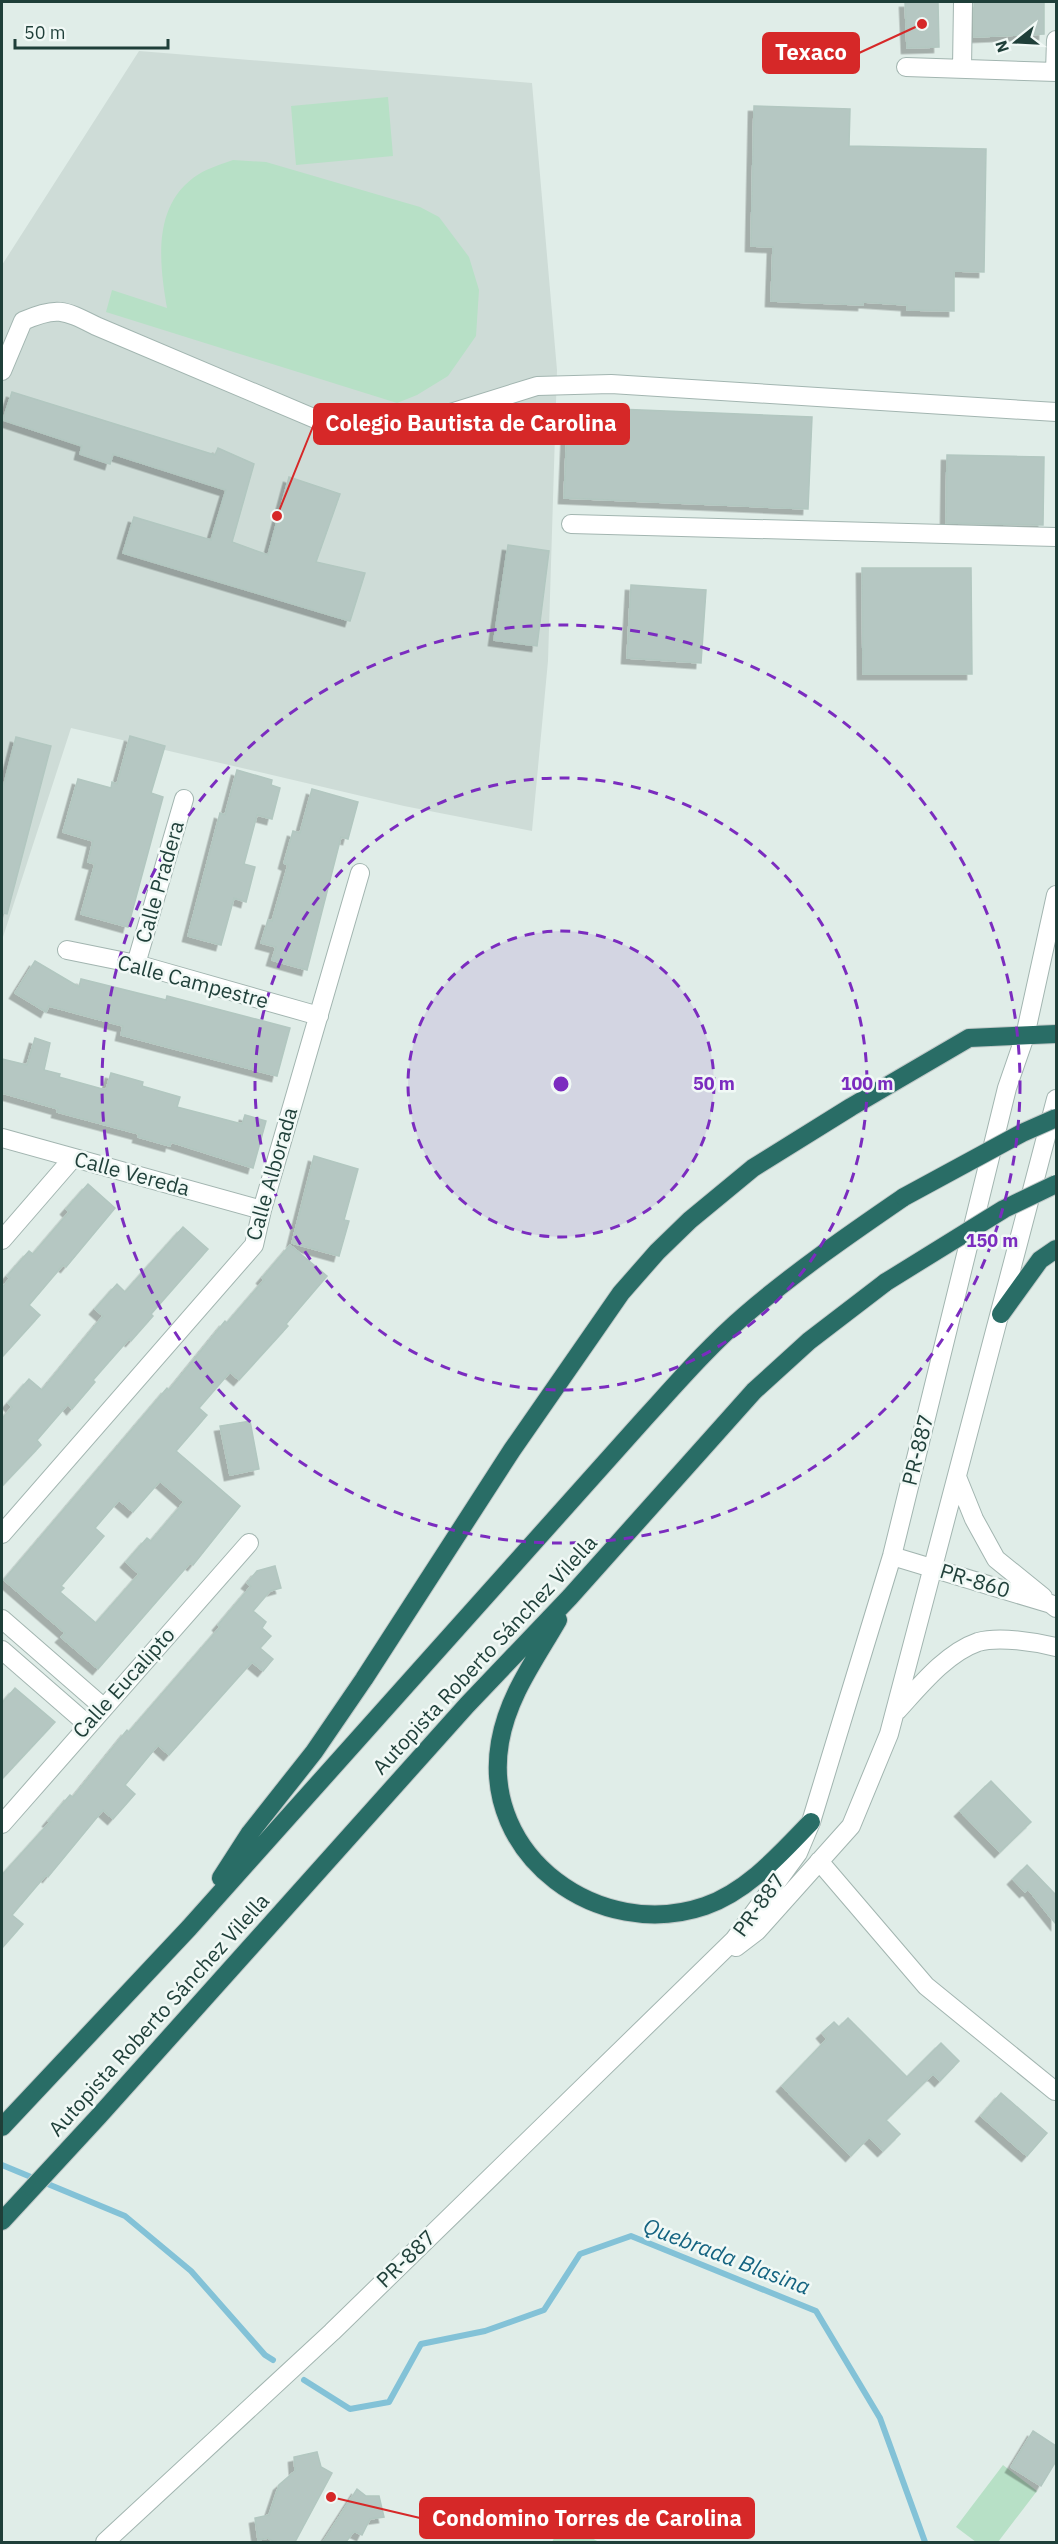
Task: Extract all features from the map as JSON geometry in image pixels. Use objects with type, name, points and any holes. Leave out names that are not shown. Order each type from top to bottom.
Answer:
[{"type":"highway","points":[[189,1928],[250,1833],[314,1752],[364,1679],[512,1450],[600,1322],[621,1293],[657,1252],[690,1220],[753,1168],[850,1107],[969,1038],[982,1035],[1056,1034]]},
{"type":"highway","name":"Autopista Roberto Sánchez Vilella","points":[[2,2127],[189,1928],[712,1346],[744,1316],[805,1267],[904,1197],[1012,1138],[1056,1118]]},
{"type":"highway","name":"Autopista Roberto Sánchez Vilella","points":[[2,2221],[467,1705],[570,1597],[754,1391],[809,1341],[886,1282],[1004,1209],[1056,1184]]},
{"type":"highway","points":[[1001,1314],[1040,1260],[1056,1249]]},
{"type":"highway","points":[[570,1597],[517,1687],[500,1744],[498,1769],[507,1815],[517,1836],[548,1876],[584,1900],[620,1912],[664,1916],[685,1912],[723,1899],[744,1885],[771,1864],[811,1822]]},
{"type":"street","points":[[962,68],[963,2]]},
{"type":"street","points":[[906,67],[1056,72],[1056,40]]},
{"type":"street","points":[[2,371],[23,321],[40,313],[66,310],[96,326],[344,431],[393,435],[431,419],[537,386],[611,384],[1056,412]]},
{"type":"street","points":[[571,524],[1056,537]]},
{"type":"street","name":"Calle Pradera","points":[[136,964],[184,799]]},
{"type":"street","name":"Calle Alborada","points":[[2,1534],[254,1245],[262,1210],[360,873]]},
{"type":"street","name":"PR-887","points":[[105,2542],[332,2332],[703,1971],[734,1940],[792,1861],[811,1822],[892,1556],[1007,1088],[1025,1036],[1056,895]]},
{"type":"street","name":"Calle Campestre","points":[[67,950],[136,964],[319,1016]]},
{"type":"street","name":"PR-887","points":[[703,1971],[757,1931],[851,1826],[889,1734],[1056,1099]]},
{"type":"street","name":"Calle Vereda","points":[[2,1138],[262,1210]]},
{"type":"street","points":[[2,1240],[73,1158]]},
{"type":"street","points":[[957,1477],[974,1520],[996,1559],[1054,1606]]},
{"type":"street","name":"Calle Eucalipto","points":[[2,1824],[87,1724],[249,1543]]},
{"type":"street","name":"PR-860","points":[[892,1556],[1054,1606]]},
{"type":"street","points":[[2,1619],[103,1707]]},
{"type":"street","points":[[894,1714],[955,1654],[979,1642],[1033,1641],[1056,1647]]},
{"type":"street","points":[[2,1650],[87,1724]]},
{"type":"street","points":[[819,1861],[926,1986],[1055,2091]]},
{"type":"shaded area","points":[[139,51],[532,83],[557,370],[548,661],[532,831],[404,806],[71,728],[2,940],[2,265]]},
{"type":"green space","points":[[388,97],[393,156],[296,165],[291,106]]},
{"type":"green space","points":[[233,160],[266,162],[420,207],[439,217],[469,257],[479,290],[476,336],[448,376],[417,395],[397,403],[106,312],[112,290],[167,308],[162,272],[162,235],[173,201],[184,186],[199,174]]},
{"type":"green space","points":[[1003,2465],[1037,2491],[998,2542],[976,2542],[956,2527]]},
{"type":"green space","points":[[563,2522],[599,2542],[552,2542]]},
{"type":"building","points":[[905,2],[938,2],[939,47],[907,48]]},
{"type":"building","points":[[974,2],[1044,2],[1044,34],[974,37]]},
{"type":"building","points":[[754,106],[850,109],[849,146],[986,149],[984,272],[954,271],[954,311],[907,310],[907,305],[863,302],[863,305],[771,301],[773,247],[751,246]]},
{"type":"building","points":[[12,392],[215,455],[218,448],[254,464],[232,542],[268,555],[289,477],[340,494],[316,562],[365,573],[350,621],[123,553],[134,517],[211,540],[226,490],[113,454],[110,464],[80,454],[82,446],[3,420]]},
{"type":"building","points":[[568,407],[812,417],[808,509],[564,498]]},
{"type":"building","points":[[947,455],[1044,457],[1043,525],[946,523]]},
{"type":"building","points":[[508,545],[549,551],[537,646],[494,640]]},
{"type":"building","points":[[862,568],[971,568],[972,674],[863,674]]},
{"type":"building","points":[[631,585],[706,590],[701,663],[627,658]]},
{"type":"building","points":[[130,736],[165,746],[151,793],[163,797],[128,927],[81,914],[95,864],[88,862],[93,841],[63,832],[78,779],[111,788],[112,782],[117,784]]},
{"type":"building","points":[[16,737],[51,746],[7,914],[2,913],[2,792]]},
{"type":"building","points":[[237,770],[272,780],[271,785],[280,788],[272,819],[257,815],[244,864],[255,867],[246,902],[234,898],[221,945],[188,936],[220,813],[225,815]]},
{"type":"building","points":[[312,789],[358,802],[348,839],[341,837],[307,970],[272,960],[276,947],[261,943],[268,920],[272,921],[288,865],[284,863],[293,831],[300,833]]},
{"type":"building","points":[[35,961],[79,987],[81,979],[166,1000],[167,996],[290,1028],[277,1076],[121,1035],[123,1026],[49,1006],[46,1012],[15,993]]},
{"type":"building","points":[[35,1038],[50,1043],[44,1070],[60,1074],[59,1077],[106,1090],[111,1073],[143,1082],[142,1086],[180,1097],[177,1107],[242,1124],[245,1115],[266,1121],[253,1168],[171,1142],[170,1146],[138,1137],[139,1134],[57,1112],[58,1109],[2,1093],[2,1059],[27,1065]]},
{"type":"building","points":[[314,1156],[358,1169],[344,1220],[349,1221],[339,1256],[292,1243]]},
{"type":"building","points":[[88,1184],[115,1208],[66,1267],[63,1265],[29,1305],[40,1315],[2,1357],[2,1288],[10,1278],[7,1276],[29,1251],[33,1254],[69,1212],[66,1209]]},
{"type":"building","points":[[183,1227],[208,1249],[151,1314],[153,1316],[93,1380],[95,1382],[72,1409],[68,1404],[37,1440],[41,1445],[2,1486],[2,1419],[12,1407],[8,1403],[29,1379],[42,1390],[103,1316],[95,1309],[117,1284],[125,1292]]},
{"type":"building","points":[[290,1245],[327,1276],[286,1324],[288,1326],[239,1380],[230,1372],[199,1408],[207,1415],[176,1451],[240,1506],[193,1565],[190,1563],[98,1669],[61,1637],[65,1633],[4,1580],[167,1388],[169,1390],[225,1321],[227,1323],[264,1280],[262,1278]],"holes":[[[160,1481],[184,1502],[151,1541],[147,1538],[126,1562],[139,1574],[96,1623],[60,1592],[64,1588],[61,1586],[104,1536],[95,1528],[119,1500],[133,1512]]]},
{"type":"building","points":[[250,1421],[259,1469],[230,1475],[220,1426]]},
{"type":"building","points":[[275,1566],[281,1588],[270,1591],[253,1611],[266,1622],[262,1628],[271,1636],[260,1648],[273,1659],[263,1671],[252,1662],[169,1755],[158,1745],[125,1785],[135,1794],[113,1819],[103,1810],[48,1877],[46,1875],[12,1915],[23,1924],[2,1948],[2,1875],[50,1822],[48,1821],[70,1795],[73,1797],[127,1730],[129,1732],[220,1627],[218,1625],[251,1586],[247,1583],[257,1571]]},
{"type":"building","points":[[15,1688],[55,1722],[2,1779],[2,1703]]},
{"type":"building","points":[[991,1781],[1031,1822],[1000,1852],[960,1811]]},
{"type":"building","points":[[1027,1865],[1056,1895],[1056,1924],[1028,1889],[1025,1892],[1013,1879]]},
{"type":"building","points":[[848,2018],[907,2077],[941,2043],[959,2061],[940,2081],[933,2074],[886,2120],[900,2134],[883,2151],[869,2137],[851,2156],[782,2086],[827,2039],[822,2033],[834,2022],[839,2027]]},
{"type":"building","points":[[1001,2093],[1047,2133],[1027,2156],[981,2116]]},
{"type":"building","points":[[1033,2431],[1056,2446],[1056,2461],[1041,2486],[1011,2467]]},
{"type":"building","points":[[317,2452],[321,2467],[332,2473],[295,2542],[274,2542],[268,2538],[258,2540],[255,2518],[269,2515],[279,2485],[295,2471],[294,2457]]},
{"type":"building","points":[[357,2489],[366,2496],[379,2496],[384,2517],[370,2519],[362,2535],[354,2531],[346,2542],[323,2542]]},
{"type":"waterway","name":"Quebrada Blasina","points":[[2,2165],[125,2216],[191,2271],[265,2355],[273,2360]]},
{"type":"waterway","name":"Quebrada Blasina","points":[[304,2380],[350,2409],[389,2402],[421,2344],[485,2331],[544,2310],[580,2254],[631,2236],[816,2311],[880,2418],[925,2542]]},
{"type":"place","name":"Texaco","points":[[922,24]]},
{"type":"place","name":"Colegio Bautista de Carolina","points":[[277,516]]},
{"type":"place","name":"Condomino Torres de Carolina","points":[[331,2497]]}]
